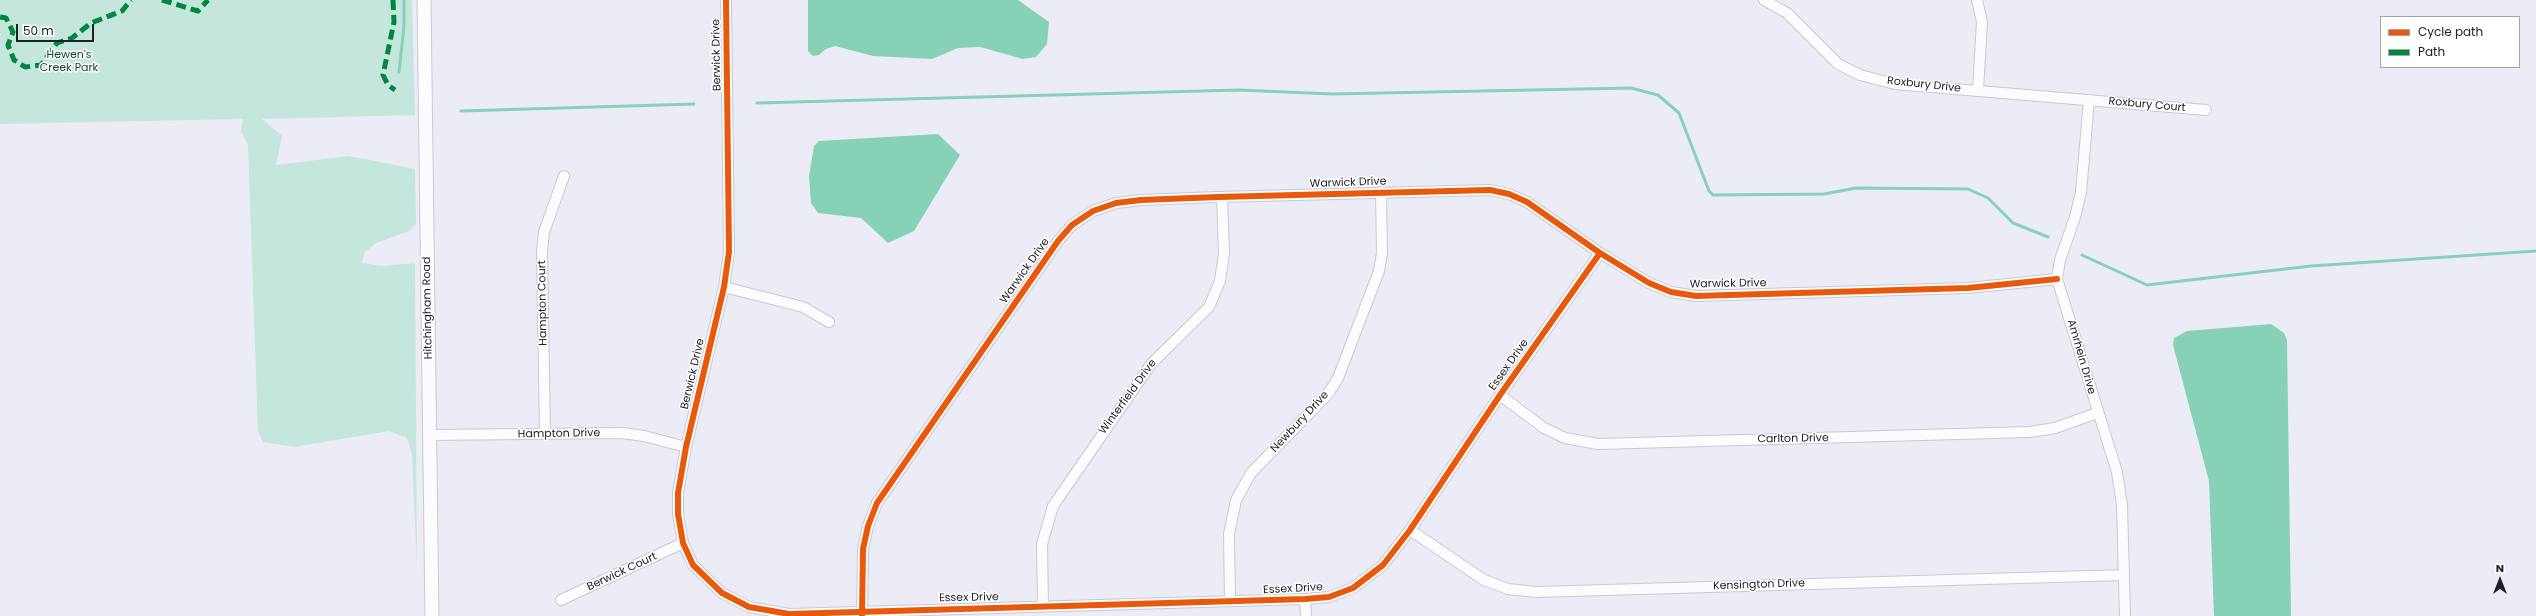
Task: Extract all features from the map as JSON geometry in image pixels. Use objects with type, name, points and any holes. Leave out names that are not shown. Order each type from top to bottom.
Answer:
[{"type":"street","name":"Hitchingham Road","points":[[424,0],[432,616]]},
{"type":"street","name":"Berwick Drive","points":[[726,0],[729,252],[724,287],[686,447],[678,493],[678,514],[683,543],[693,565],[701,574],[722,593],[749,607],[789,614],[862,613]]},
{"type":"street","name":"Roxbury Drive","points":[[1764,0],[1787,13],[1838,64],[1860,75],[1895,84],[2088,100]]},
{"type":"street","points":[[1977,0],[1982,22],[1978,90]]},
{"type":"street","name":"Roxbury Court","points":[[2088,100],[2206,110]]},
{"type":"street","name":"Amrhein Drive","points":[[2088,100],[2081,192],[2075,217],[2060,260],[2057,279],[2121,491],[2125,616]]},
{"type":"street","name":"Hampton Court","points":[[545,434],[542,252],[544,232],[564,176]]},
{"type":"street","name":"Warwick Drive","points":[[862,613],[863,549],[868,526],[877,503],[1058,241],[1072,225],[1093,211],[1116,203],[1141,200],[1468,189],[1509,194],[1527,202],[1600,253],[1649,283],[1671,292],[1696,296],[1968,288],[2057,279]]},
{"type":"street","name":"Newbury Drive","points":[[1230,601],[1229,534],[1236,500],[1251,473],[1328,394],[1338,378],[1379,271],[1382,253],[1382,192]]},
{"type":"street","name":"Winterfield Drive","points":[[1043,606],[1042,544],[1052,506],[1151,364],[1209,308],[1220,281],[1224,253],[1222,197]]},
{"type":"street","name":"Essex Drive","points":[[862,613],[1043,606],[1305,599],[1329,597],[1353,588],[1383,565],[1410,530],[1500,396],[1600,253]]},
{"type":"street","points":[[724,287],[803,307],[829,322]]},
{"type":"street","name":"Carlton Drive","points":[[1500,396],[1544,428],[1565,438],[1598,444],[2030,432],[2054,428],[2097,413]]},
{"type":"street","name":"Hampton Drive","points":[[430,436],[622,433],[644,436],[686,447]]},
{"type":"street","name":"Kensington Drive","points":[[1410,530],[1484,580],[1508,589],[1536,592],[2124,575]]},
{"type":"street","name":"Berwick Court","points":[[561,600],[683,543]]},
{"type":"street","points":[[1305,599],[1306,616]]},
{"type":"green space","name":"Hewen's Creek Park","points":[[0,0],[412,0],[415,115],[262,119],[282,136],[276,165],[349,156],[415,169],[416,224],[409,231],[376,243],[364,253],[362,263],[381,266],[415,263],[417,570],[412,454],[407,438],[389,431],[294,447],[263,442],[258,431],[248,145],[241,131],[243,119],[0,124]]},
{"type":"shaded area","points":[[808,0],[1018,0],[1049,22],[1047,44],[1036,57],[1023,59],[980,47],[958,48],[932,59],[873,56],[835,46],[826,49],[819,55],[813,56],[808,51]]},
{"type":"shaded area","points":[[938,134],[960,155],[914,231],[888,243],[861,218],[818,213],[811,203],[809,176],[814,146],[819,141]]},
{"type":"shaded area","points":[[2271,324],[2284,333],[2287,340],[2291,616],[2214,616],[2209,481],[2173,345],[2174,338],[2187,331]]},
{"type":"waterway","points":[[399,72],[404,26],[404,0]]},
{"type":"waterway","points":[[757,103],[1239,90],[1332,94],[1631,88],[1658,95],[1679,113],[1709,191],[1713,195],[1824,194],[1856,188],[1968,189],[1988,198],[2013,223],[2048,237]]},
{"type":"waterway","points":[[461,111],[694,104]]},
{"type":"waterway","points":[[2082,255],[2147,285],[2311,266],[2536,251]]},
{"type":"marked path","points":[[0,17],[6,18],[13,32],[8,45],[14,60],[25,67],[41,65],[57,43],[72,38],[91,23],[122,11],[131,0]]},
{"type":"marked path","points":[[162,0],[198,11],[208,0]]},
{"type":"marked path","points":[[393,0],[394,22],[383,75],[388,85],[395,90]]},
{"type":"cycle path","points":[[726,0],[729,252],[724,287],[686,447],[678,493],[678,514],[683,543],[693,565],[722,593],[749,607],[789,614],[1305,599],[1329,597],[1353,588],[1383,565],[1410,530],[1500,395],[1600,253]]},
{"type":"cycle path","points":[[862,616],[863,549],[868,526],[877,503],[1058,241],[1072,225],[1093,211],[1116,203],[1141,200],[1218,197],[1490,190],[1509,194],[1527,202],[1600,253],[1649,283],[1671,292],[1696,296],[1968,288],[2057,279]]}]
